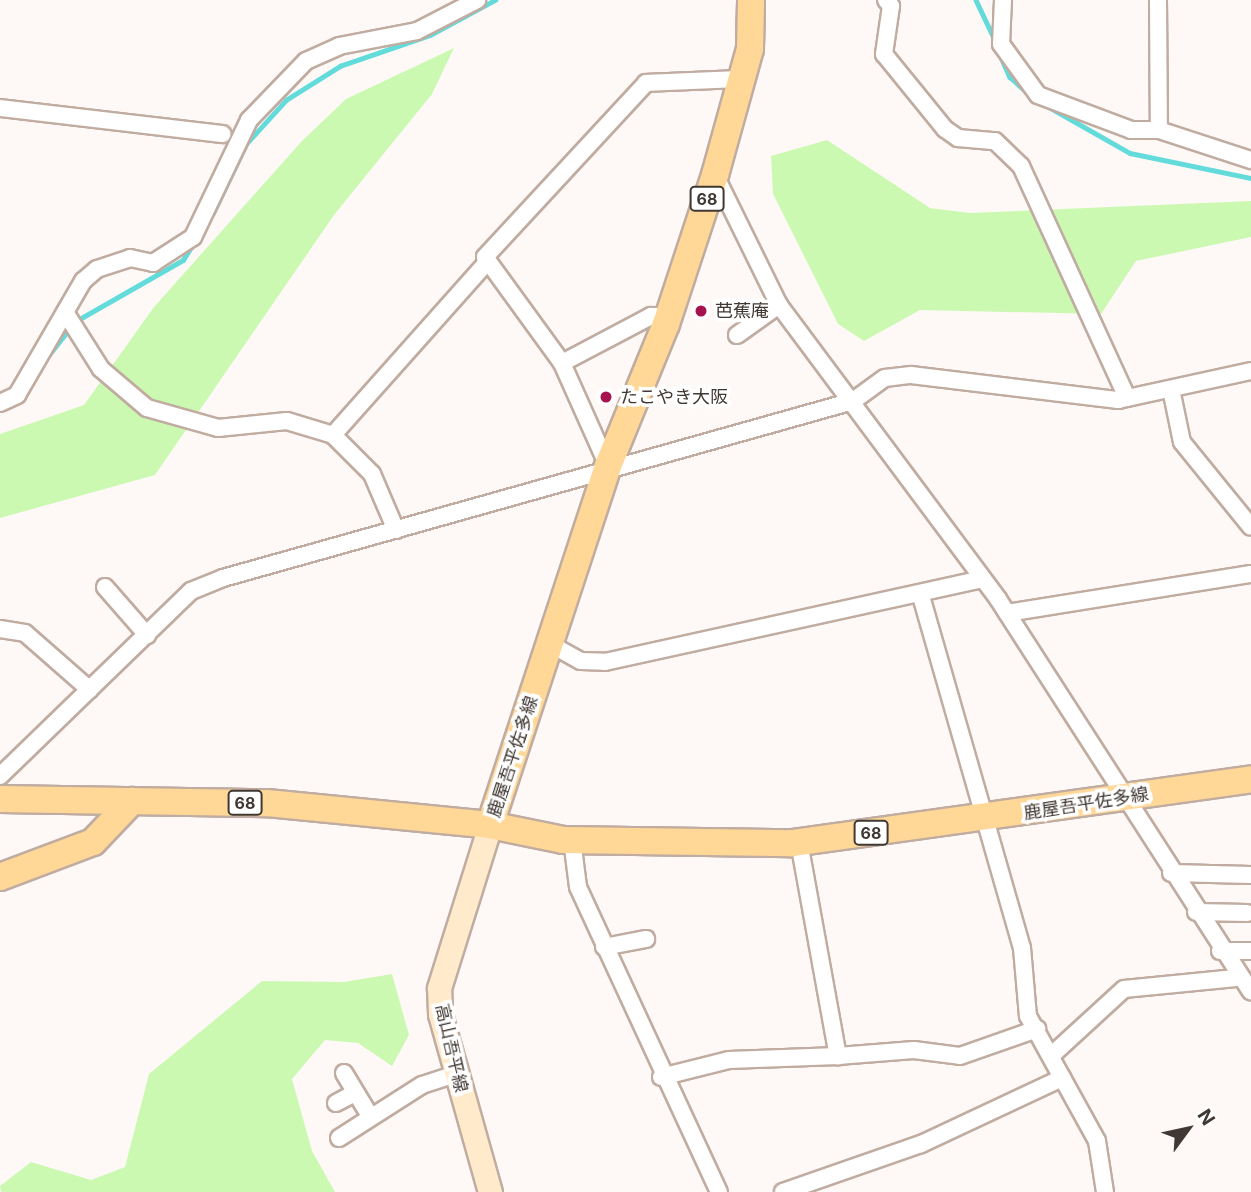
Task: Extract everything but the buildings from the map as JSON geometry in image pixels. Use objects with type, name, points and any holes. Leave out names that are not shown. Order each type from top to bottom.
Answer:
[{"type":"main road","name":"鹿屋吾平佐多線","points":[[751,0],[743,79],[715,175],[668,316],[608,466],[490,824],[572,840],[799,842],[986,819],[1251,779]]},
{"type":"main road","name":"68","points":[[0,799],[267,803],[490,824]]},
{"type":"main road","points":[[0,877],[93,842],[132,801]]},
{"type":"main road","name":"高山吾平線","points":[[490,824],[439,988],[456,1074],[490,1192]]},
{"type":"street","points":[[0,403],[17,395],[65,312],[97,269],[130,258],[153,263],[193,237],[249,120],[306,61],[339,46],[417,31],[477,0]]},
{"type":"street","points":[[886,0],[891,6],[884,54],[945,129],[958,138],[995,141],[1021,166],[1127,398]]},
{"type":"street","points":[[1003,0],[1001,44],[1038,95],[1131,130],[1159,130],[1251,160]]},
{"type":"street","points":[[1158,0],[1159,130]]},
{"type":"street","points":[[333,435],[635,91],[660,79],[743,79]]},
{"type":"street","points":[[0,108],[222,134]]},
{"type":"street","points":[[715,175],[779,305],[984,579],[1237,978],[1251,992]]},
{"type":"street","points":[[488,261],[562,363],[608,466]]},
{"type":"street","points":[[737,335],[779,305]]},
{"type":"street","points":[[65,312],[101,369],[147,408],[218,428],[287,421],[333,435],[372,474],[396,530]]},
{"type":"street","points":[[562,363],[651,316],[668,316]]},
{"type":"street","points":[[0,776],[191,591],[608,466],[853,401],[885,378],[911,375],[1127,398],[1251,371]]},
{"type":"street","points":[[1171,389],[1182,442],[1251,527]]},
{"type":"street","points":[[1007,614],[1251,574]]},
{"type":"street","points":[[550,644],[581,661],[605,662],[921,596],[984,579]]},
{"type":"street","points":[[105,587],[147,635]]},
{"type":"street","points":[[921,596],[1022,948],[1028,1016],[1053,1054],[1062,1078],[1097,1141],[1105,1192]]},
{"type":"street","points":[[0,629],[25,634],[90,690]]},
{"type":"street","points":[[572,840],[578,887],[661,1077],[719,1192]]},
{"type":"street","points":[[799,842],[838,1056]]},
{"type":"street","points":[[1171,873],[1251,875]]},
{"type":"street","points":[[1196,912],[1247,913]]},
{"type":"street","points":[[604,947],[646,939]]},
{"type":"street","points":[[1220,951],[1251,950]]},
{"type":"street","points":[[1053,1054],[1124,989],[1237,978]]},
{"type":"street","points":[[661,1077],[729,1060],[914,1050],[960,1056],[1037,1029]]},
{"type":"street","points":[[344,1073],[370,1116]]},
{"type":"street","points":[[339,1138],[370,1116],[456,1074]]},
{"type":"street","points":[[783,1192],[921,1144],[1062,1078]]},
{"type":"street","points":[[336,1103],[355,1093]]},
{"type":"green space","points":[[454,48],[432,94],[334,215],[155,475],[0,518],[0,434],[84,405],[154,307],[301,142],[346,99]]},
{"type":"green space","points":[[827,140],[930,208],[970,213],[1251,201],[1251,237],[1136,261],[1101,314],[920,310],[864,341],[838,324],[773,194],[771,156]]},
{"type":"green space","points":[[392,974],[409,1035],[392,1066],[358,1043],[325,1040],[292,1079],[312,1151],[335,1192],[1,1192],[0,1186],[31,1162],[91,1180],[125,1167],[149,1074],[262,981],[344,982]]},
{"type":"waterway","points":[[213,213],[246,144],[286,100],[340,66],[430,35],[495,0]]},
{"type":"waterway","points":[[976,0],[994,38]]},
{"type":"waterway","points":[[996,46],[1010,77],[1030,95]]},
{"type":"waterway","points":[[1049,107],[1130,153],[1251,178]]},
{"type":"waterway","points":[[76,321],[183,260],[193,244]]},
{"type":"waterway","points":[[48,356],[71,327]]},
{"type":"place","name":"芭蕉庵","points":[[701,311]]},
{"type":"place","name":"たこやき大阪","points":[[606,397]]}]
